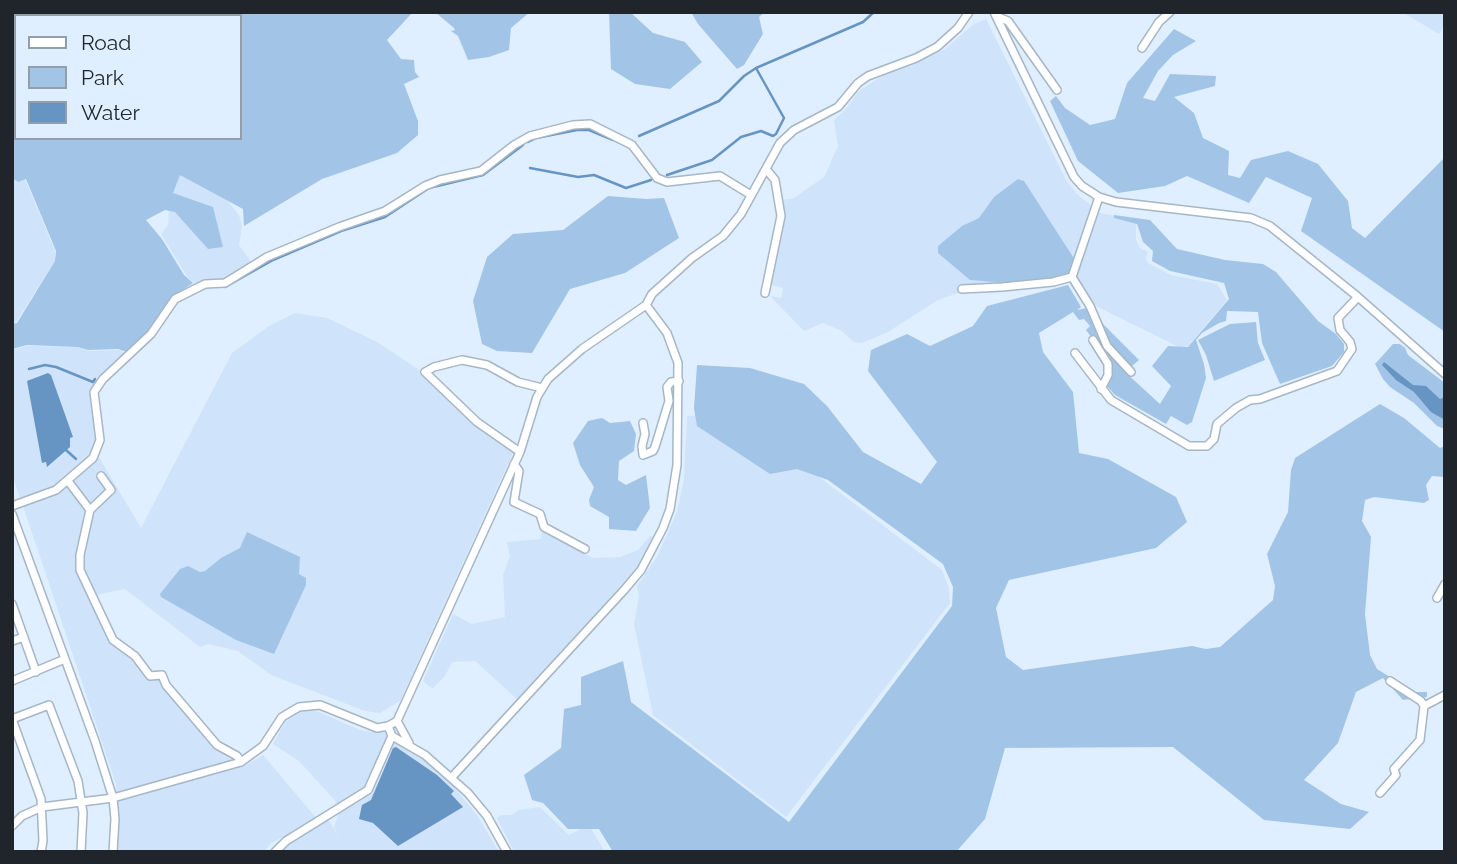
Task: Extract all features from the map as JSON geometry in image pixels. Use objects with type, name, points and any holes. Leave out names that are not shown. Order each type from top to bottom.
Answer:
[{"type":"street","points":[[12,826],[22,816],[42,807],[113,798],[241,762],[262,746],[282,717],[299,707],[320,705],[372,727],[388,726],[397,721],[520,452],[533,407],[542,388],[582,349],[646,305],[652,294],[675,273],[723,236],[741,214],[780,143],[794,130],[838,107],[867,76],[916,58],[937,47],[958,28],[970,12]]},
{"type":"street","points":[[1145,44],[1159,22],[1170,12]]},
{"type":"street","points":[[995,14],[1008,21],[1056,90]]},
{"type":"street","points":[[995,14],[1074,177],[1082,186],[1099,197],[1144,207],[1251,218],[1270,226],[1358,297],[1445,374]]},
{"type":"street","points":[[12,506],[51,493],[93,458],[100,440],[94,392],[103,379],[145,340],[175,299],[205,285],[225,283],[267,257],[385,211],[425,186],[481,171],[530,136],[573,125],[590,124],[630,144],[657,178],[667,182],[720,176],[751,195]]},
{"type":"street","points":[[765,293],[781,216],[775,180],[766,169]]},
{"type":"street","points":[[1072,277],[1099,197]]},
{"type":"street","points":[[962,289],[1020,285],[1072,277]]},
{"type":"street","points":[[1072,277],[1096,315],[1107,346],[1131,372]]},
{"type":"street","points":[[1075,353],[1111,400],[1189,446],[1208,446],[1214,439],[1217,424],[1236,408],[1250,400],[1260,399],[1336,371],[1352,349],[1340,330],[1338,318],[1358,297]]},
{"type":"street","points":[[452,777],[625,589],[641,570],[663,528],[674,487],[679,443],[678,363],[672,342],[646,305]]},
{"type":"street","points":[[1093,341],[1108,364],[1108,375],[1101,389]]},
{"type":"street","points":[[520,452],[477,422],[425,372],[462,360],[486,365],[518,382],[542,388]]},
{"type":"street","points":[[643,423],[643,455],[653,451],[655,447],[669,401],[667,387],[679,381]]},
{"type":"street","points":[[514,464],[519,471],[514,502],[540,514],[544,527],[585,549]]},
{"type":"street","points":[[101,477],[111,490],[90,510],[80,555],[80,570],[113,640],[135,656],[150,676],[162,675],[166,685],[217,745],[237,756],[241,762]]},
{"type":"street","points":[[68,481],[90,510]]},
{"type":"street","points":[[12,514],[113,798],[113,852]]},
{"type":"street","points":[[1437,598],[1445,584]]},
{"type":"street","points":[[12,604],[36,672]]},
{"type":"street","points":[[12,641],[24,637]]},
{"type":"street","points":[[12,681],[65,659]]},
{"type":"street","points":[[1380,793],[1396,775],[1394,769],[1420,740],[1424,706],[1421,701],[1390,681]]},
{"type":"street","points":[[1424,706],[1445,695]]},
{"type":"street","points":[[41,852],[42,807],[12,719],[50,705],[82,801],[81,852]]},
{"type":"street","points":[[397,721],[412,746]]},
{"type":"street","points":[[388,726],[392,736],[412,746],[452,777],[487,817],[507,852]]},
{"type":"street","points":[[275,852],[286,841],[368,790],[392,736]]},
{"type":"shaded area","points":[[1402,12],[1445,12],[1445,23],[1439,34]]},
{"type":"shaded area","points":[[986,19],[1066,180],[1076,193],[1100,213],[1136,220],[1136,240],[1140,248],[1148,252],[1148,263],[1171,275],[1217,284],[1227,300],[1188,346],[1179,347],[1098,307],[1078,293],[1069,281],[958,293],[938,300],[888,332],[862,343],[854,342],[842,331],[823,323],[804,331],[770,296],[781,298],[783,288],[771,285],[784,219],[783,200],[794,198],[824,177],[838,146],[834,120],[859,91],[874,81],[945,49],[974,24]]},
{"type":"shaded area","points":[[190,161],[239,215],[242,226],[239,245],[252,263],[229,280],[195,283],[188,278],[161,234],[168,225],[169,212],[167,205],[156,193]]},
{"type":"shaded area","points":[[13,179],[18,182],[25,179],[55,251],[55,261],[16,322],[12,323]]},
{"type":"shaded area","points":[[295,313],[327,318],[377,342],[421,371],[474,423],[514,451],[400,701],[380,713],[365,711],[271,675],[238,651],[208,644],[200,647],[125,589],[91,596],[110,640],[132,658],[147,677],[160,678],[217,746],[233,755],[243,767],[263,755],[318,820],[271,843],[264,852],[117,852],[116,784],[23,506],[25,501],[19,496],[12,474],[12,350],[27,346],[78,347],[88,351],[119,350],[127,354],[98,378],[91,389],[90,401],[96,432],[94,449],[141,528],[232,353],[269,326]]},
{"type":"shaded area","points":[[702,415],[794,458],[942,570],[949,588],[950,603],[786,817],[653,715],[634,624],[639,596],[637,586],[658,555],[677,512],[684,479],[687,416]]},
{"type":"shaded area","points":[[542,531],[593,558],[620,557],[638,550],[650,536],[655,538],[636,569],[517,699],[475,661],[452,662],[445,676],[433,688],[430,687],[423,681],[453,614],[472,624],[505,617],[503,575],[510,556],[507,542],[541,539]]},
{"type":"shaded area","points":[[308,710],[360,730],[387,730],[389,734],[364,788],[338,804],[299,761],[273,744],[285,722],[297,712]]},
{"type":"shaded area","points":[[397,743],[423,759],[450,782],[479,818],[499,852],[279,852],[287,842],[328,819],[338,836],[334,827],[339,813],[372,794],[394,744]]},
{"type":"shaded area","points":[[540,807],[569,835],[589,825],[605,852],[514,852],[497,818],[519,810]]},
{"type":"green space","points":[[413,12],[387,40],[401,59],[414,60],[415,72],[419,77],[404,84],[418,121],[418,135],[397,153],[322,179],[244,226],[243,209],[180,175],[173,193],[213,207],[223,247],[208,249],[175,212],[165,210],[146,220],[162,239],[184,275],[193,283],[177,294],[149,332],[127,352],[118,349],[88,350],[78,347],[27,345],[12,349],[12,324],[17,323],[55,261],[56,251],[26,179],[18,182],[12,178],[12,80],[14,140],[242,140],[242,14],[44,14]]},
{"type":"green space","points":[[435,12],[530,12],[511,28],[509,50],[468,60],[458,36],[451,31],[455,30],[454,28]]},
{"type":"green space","points":[[609,12],[630,12],[653,33],[685,42],[702,62],[670,89],[635,84],[611,69]]},
{"type":"green space","points":[[691,12],[765,12],[759,17],[763,34],[744,65],[737,69]]},
{"type":"green space","points":[[1174,29],[1196,41],[1173,55],[1158,71],[1143,98],[1155,101],[1170,74],[1216,76],[1215,86],[1174,97],[1194,113],[1203,138],[1229,151],[1228,175],[1240,178],[1251,160],[1288,151],[1318,164],[1348,201],[1352,228],[1365,238],[1445,157],[1445,332],[1301,231],[1312,198],[1266,177],[1249,203],[1187,176],[1165,186],[1118,193],[1078,161],[1050,101],[1056,96],[1065,108],[1090,125],[1115,119],[1127,83]]},
{"type":"green space","points":[[1018,179],[1024,181],[1075,260],[1071,272],[1061,277],[1006,283],[970,280],[938,253],[938,246],[962,226],[979,218],[994,197]]},
{"type":"green space","points":[[608,196],[664,198],[679,238],[625,273],[570,289],[532,353],[497,351],[482,344],[473,301],[487,257],[513,234],[563,230]]},
{"type":"green space","points":[[1114,215],[1150,220],[1177,249],[1225,260],[1263,264],[1276,272],[1318,321],[1336,334],[1344,344],[1344,352],[1332,366],[1280,384],[1262,343],[1258,312],[1227,311],[1226,321],[1202,333],[1196,340],[1206,378],[1192,422],[1187,425],[1171,416],[1166,424],[1115,395],[1106,385],[1110,363],[1086,330],[1090,326],[1084,319],[1079,320],[1073,312],[1039,333],[1043,352],[1073,392],[1079,453],[1108,459],[1176,497],[1187,522],[1156,548],[1009,580],[996,608],[1006,657],[1023,670],[1192,646],[1206,649],[1220,647],[1273,600],[1275,586],[1267,554],[1288,512],[1291,470],[1295,458],[1380,404],[1404,418],[1440,448],[1445,446],[1445,477],[1432,476],[1426,485],[1429,500],[1424,503],[1374,497],[1365,500],[1362,521],[1371,537],[1365,614],[1370,655],[1377,669],[1414,692],[1427,692],[1427,697],[1403,700],[1383,678],[1356,692],[1338,743],[1304,780],[1341,804],[1369,812],[1350,829],[1264,820],[1173,747],[1005,748],[985,819],[956,852],[613,852],[599,829],[568,829],[543,803],[532,800],[524,775],[561,748],[564,709],[581,705],[581,677],[623,661],[631,702],[789,822],[952,606],[953,587],[943,564],[828,480],[797,469],[770,474],[697,426],[694,408],[697,365],[750,368],[804,384],[827,406],[863,452],[921,484],[937,462],[868,371],[871,350],[907,334],[930,346],[973,326],[987,306],[1068,285],[1081,307],[1077,310],[1087,308],[1139,360],[1125,372],[1160,404],[1171,386],[1152,366],[1168,346],[1188,347],[1229,299],[1224,283],[1170,271],[1152,261],[1153,251],[1143,242],[1137,224],[1114,218]]},
{"type":"green space","points":[[1256,322],[1258,343],[1265,360],[1214,381],[1198,340],[1230,324]]},
{"type":"green space","points":[[1393,344],[1400,344],[1408,355],[1445,383],[1445,429],[1437,426],[1414,403],[1383,379],[1375,364]]},
{"type":"green space","points":[[602,418],[610,423],[630,421],[636,434],[634,451],[619,461],[618,480],[626,485],[646,475],[650,508],[636,531],[609,529],[609,517],[590,506],[589,500],[594,487],[580,465],[573,443],[588,421]]},
{"type":"green space","points":[[247,532],[300,557],[299,574],[306,578],[306,585],[274,654],[236,640],[160,594],[180,569],[188,566],[200,572],[205,571],[240,548]]},
{"type":"water","points":[[1384,362],[1413,385],[1426,386],[1440,399],[1445,397],[1445,420],[1431,412],[1414,392],[1396,380],[1382,365]]},
{"type":"water","points":[[48,373],[73,437],[70,438],[70,447],[47,467],[46,462],[42,463],[27,381]]},
{"type":"water","points":[[396,747],[437,775],[454,791],[451,794],[463,807],[398,846],[373,823],[359,819],[362,805],[371,800],[393,748]]},
{"type":"waterway","points":[[639,136],[719,101],[756,68],[863,22],[874,12]]},
{"type":"waterway","points":[[667,175],[712,160],[741,137],[761,131],[773,136],[776,134],[784,118],[756,68]]},
{"type":"waterway","points":[[528,142],[577,130],[589,130],[613,140]]},
{"type":"waterway","points":[[225,287],[273,260],[341,231],[385,217],[429,188],[483,175],[523,145]]},
{"type":"waterway","points":[[530,168],[578,177],[594,175],[626,188],[651,180]]},
{"type":"waterway","points":[[29,369],[45,365],[93,382],[95,379]]},
{"type":"waterway","points":[[66,450],[76,459]]}]
